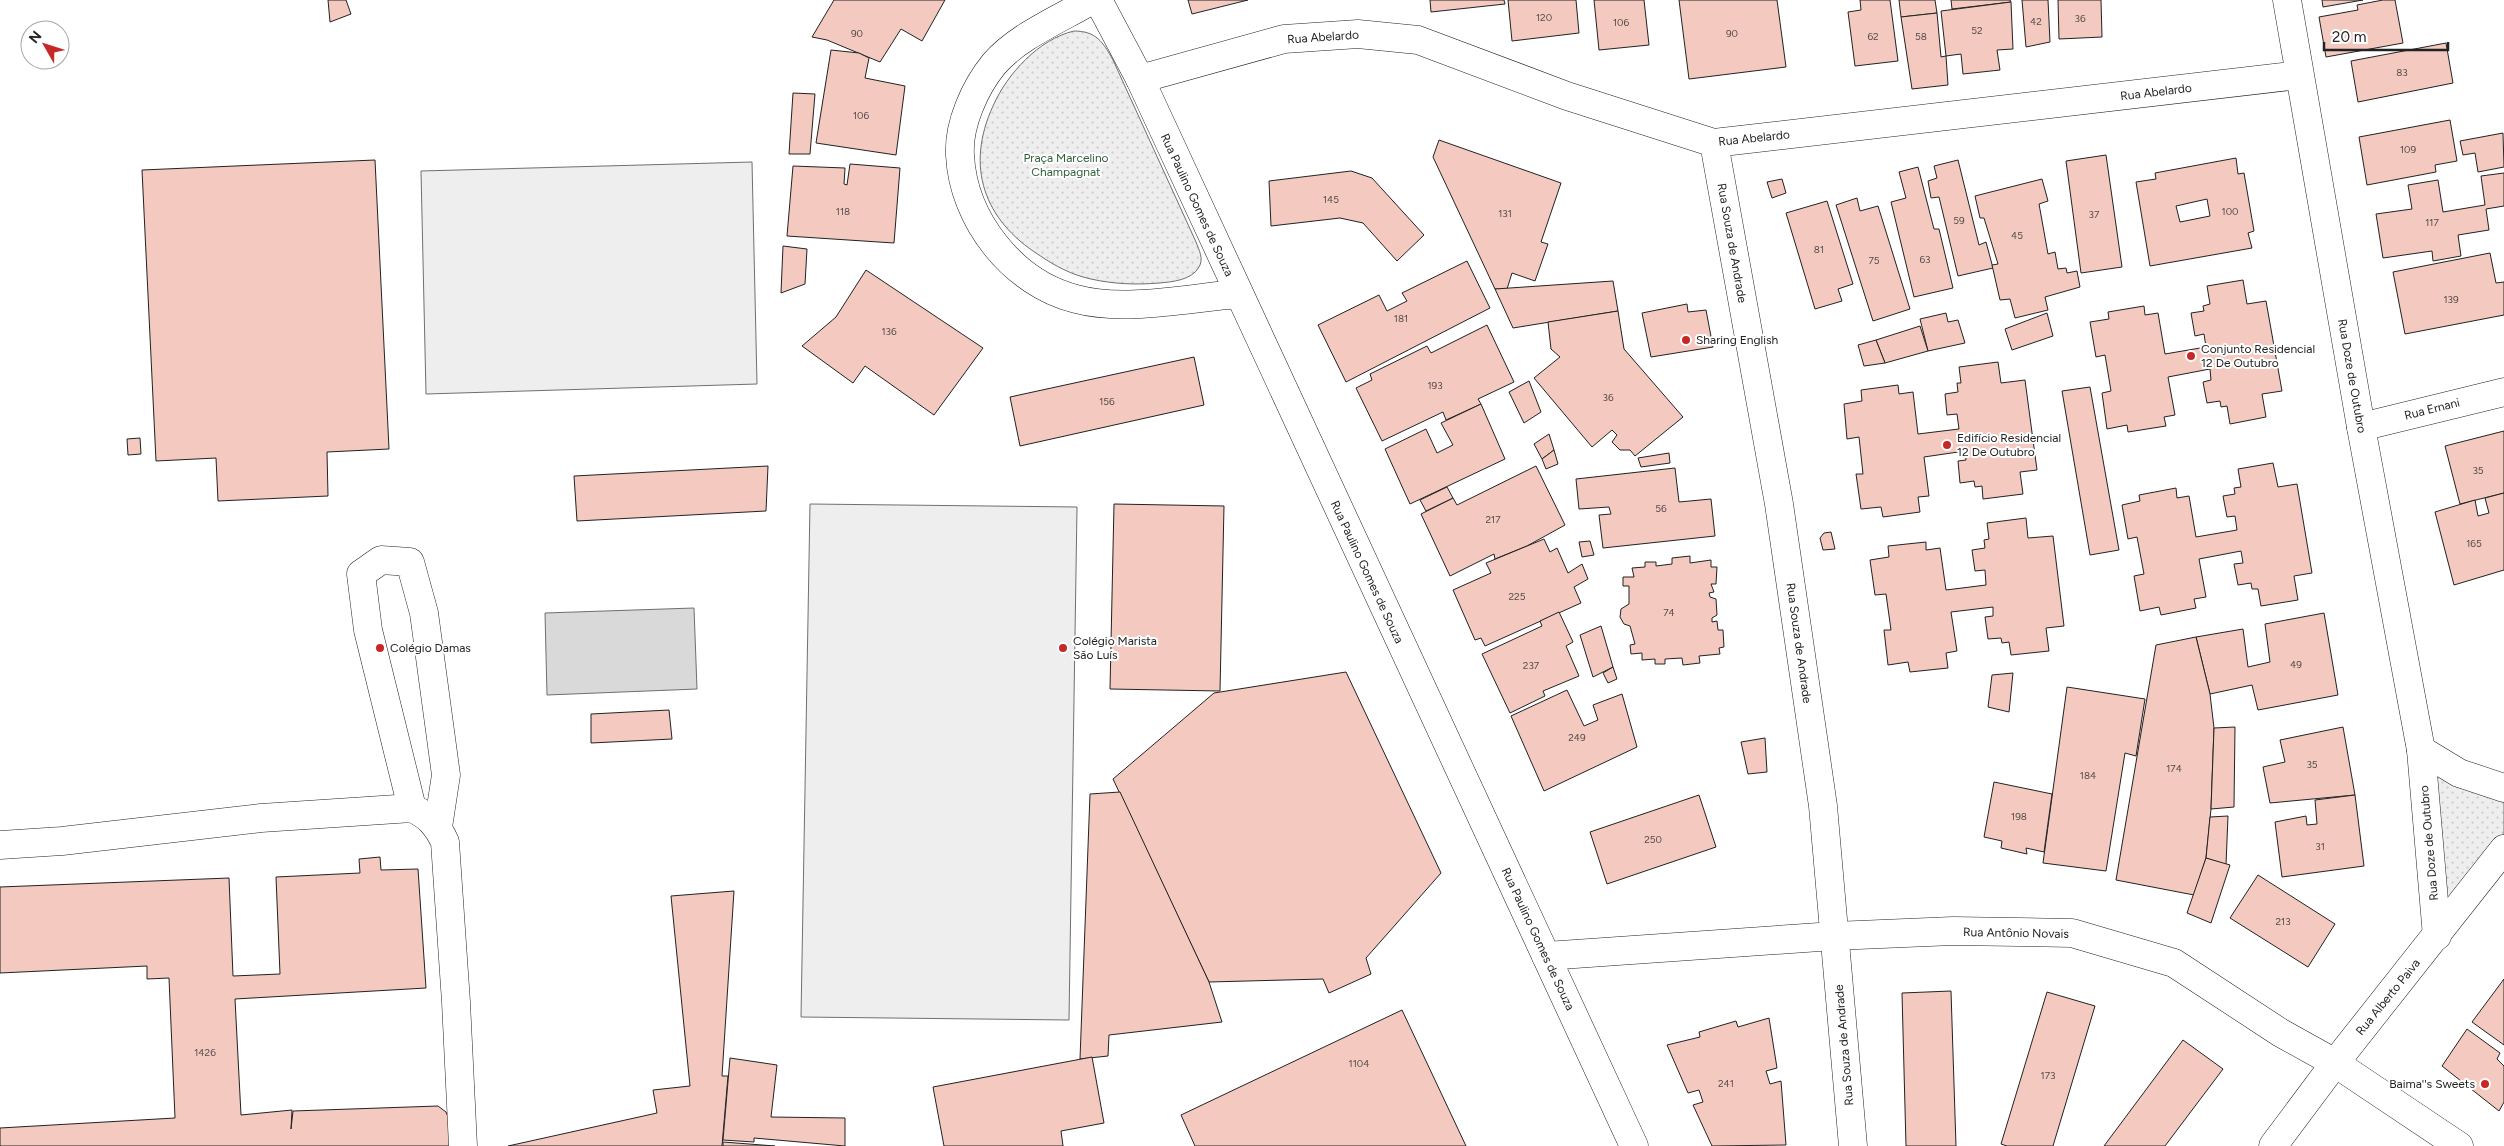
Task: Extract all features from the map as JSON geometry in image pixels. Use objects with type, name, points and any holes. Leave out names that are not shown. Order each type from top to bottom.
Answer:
[{"type":"street","points":[[1092,0],[1022,41],[994,64],[975,93],[964,126],[960,154],[966,192],[985,233],[1010,262],[1047,289],[1076,299],[1115,304],[1238,294]]},
{"type":"street","name":"Rua Paulino Gomes de Souza","points":[[1098,0],[1140,79],[1634,1146]]},
{"type":"street","name":"Rua Doze de Outubro","points":[[2287,0],[2360,426],[2421,750],[2437,936]]},
{"type":"street","name":"Rua Abelardo","points":[[1140,79],[1284,39],[1358,34],[1418,40],[1567,96],[1714,143],[2299,75]]},
{"type":"street","name":"Rua Souza de Andrade","points":[[1714,143],[1779,504],[1823,806],[1853,1146]]},
{"type":"street","name":"Rua Ernani","points":[[2360,426],[2504,392]]},
{"type":"street","points":[[412,808],[368,630],[360,574],[381,560],[410,562],[424,613],[446,775],[438,827]]},
{"type":"street","points":[[2421,750],[2459,773],[2504,788]]},
{"type":"street","points":[[0,845],[62,841],[261,818],[412,808],[426,815],[438,827],[445,842],[456,1002],[463,1146]]},
{"type":"street","name":"Rua Alberto Paiva","points":[[2273,1146],[2335,1063],[2504,849]]},
{"type":"street","name":"Rua Antônio Novais","points":[[1546,956],[1834,936],[1953,931],[2072,933],[2174,962],[2281,1033],[2335,1063],[2459,1146]]},
{"type":"green space","name":"Praça Marcelino Champagnat","points":[[1074,31],[1093,35],[1106,48],[1113,60],[1200,251],[1201,261],[1199,267],[1187,278],[1170,282],[1133,284],[1108,282],[1077,275],[1051,263],[1020,241],[1005,226],[993,209],[985,190],[981,171],[981,150],[985,128],[993,106],[1007,82],[1026,60],[1049,42],[1061,35]]},
{"type":"green space","points":[[752,162],[757,384],[426,394],[421,171]]},
{"type":"green space","points":[[810,504],[1077,507],[1069,1020],[801,1017]]},
{"type":"green space","points":[[2423,749],[2504,787],[2504,850],[2438,936]]},
{"type":"shaded area","points":[[694,608],[697,689],[547,695],[545,613]]},
{"type":"building","points":[[328,0],[346,0],[351,14],[330,22]]},
{"type":"building","points":[[834,0],[945,0],[922,41],[901,29],[880,62],[827,40],[812,37]]},
{"type":"building","points":[[1188,0],[1248,0],[1192,14]]},
{"type":"building","points":[[1430,0],[1504,0],[1505,4],[1431,12]]},
{"type":"building","points":[[1508,0],[1576,0],[1579,33],[1512,41]]},
{"type":"building","points":[[1594,0],[1644,0],[1649,45],[1599,50]]},
{"type":"building","points":[[1679,0],[1777,0],[1786,67],[1689,79]]},
{"type":"building","points":[[1860,0],[1890,0],[1898,61],[1855,66],[1848,12],[1861,10]]},
{"type":"building","points":[[1899,0],[1935,0],[1937,13],[1901,17]]},
{"type":"building","points":[[1951,0],[2010,0],[2011,2],[1952,9]]},
{"type":"building","points":[[2022,0],[2048,0],[2050,42],[2026,47]]},
{"type":"building","points":[[2058,0],[2101,0],[2102,37],[2059,39]]},
{"type":"building","points":[[2322,0],[2363,0],[2323,7]]},
{"type":"building","points":[[2383,0],[2395,0],[2403,43],[2326,57],[2319,17],[2358,10],[2357,5]]},
{"type":"building","points":[[2011,2],[2013,49],[1997,50],[2000,70],[1963,74],[1961,54],[1946,56],[1941,11]]},
{"type":"building","points":[[1937,13],[1941,57],[1946,56],[1948,85],[1912,89],[1901,17]]},
{"type":"building","points":[[2446,43],[2453,83],[2358,102],[2351,61]]},
{"type":"building","points":[[831,50],[859,53],[869,58],[865,78],[905,86],[896,155],[816,143]]},
{"type":"building","points":[[793,93],[815,94],[810,154],[789,154]]},
{"type":"building","points":[[2450,120],[2457,161],[2435,165],[2436,172],[2367,185],[2359,137]]},
{"type":"building","points":[[2503,133],[2504,167],[2478,172],[2475,153],[2463,155],[2460,141]]},
{"type":"building","points":[[1439,140],[1561,183],[1541,242],[1548,244],[1535,281],[1512,273],[1507,289],[1495,289],[1433,157]]},
{"type":"building","points":[[2106,155],[2122,267],[2081,273],[2066,161]]},
{"type":"building","points":[[2236,158],[2238,174],[2244,173],[2254,231],[2248,233],[2252,248],[2150,266],[2136,182],[2156,179],[2155,173]],"holes":[[[2207,199],[2210,216],[2180,222],[2176,206]]]},
{"type":"building","points":[[375,160],[389,449],[327,452],[328,496],[218,501],[216,458],[156,461],[142,170]]},
{"type":"building","points":[[1958,160],[1979,245],[1986,242],[1993,268],[1958,276],[1939,197],[1931,198],[1928,181],[1937,178],[1934,166]]},
{"type":"building","points":[[850,164],[900,168],[894,243],[787,236],[793,166],[845,168],[844,184],[847,185]]},
{"type":"building","points":[[1918,167],[1934,229],[1939,229],[1953,288],[1914,297],[1891,202],[1906,198],[1899,172]]},
{"type":"building","points":[[1351,171],[1372,178],[1424,235],[1397,261],[1363,223],[1340,218],[1271,226],[1269,181]]},
{"type":"building","points":[[2504,173],[2504,206],[2486,209],[2489,230],[2458,235],[2461,256],[2433,261],[2432,251],[2383,258],[2376,214],[2412,209],[2408,185],[2438,180],[2443,212],[2485,205],[2481,176]]},
{"type":"building","points":[[1782,179],[1786,193],[1772,198],[1767,182]]},
{"type":"building","points":[[2042,179],[2048,201],[2039,204],[2048,254],[2055,252],[2058,269],[2066,268],[2067,273],[2077,271],[2080,287],[2045,297],[2048,310],[2015,318],[2010,299],[2000,300],[1992,265],[1998,264],[1984,218],[1980,218],[1975,196]]},
{"type":"building","points":[[1857,198],[1860,211],[1878,206],[1910,309],[1873,321],[1836,205]]},
{"type":"building","points":[[1827,201],[1853,284],[1838,289],[1842,301],[1815,309],[1786,213]]},
{"type":"building","points":[[783,246],[807,249],[805,284],[781,293]]},
{"type":"building","points":[[2490,253],[2496,283],[2504,282],[2504,315],[2405,334],[2393,272]]},
{"type":"building","points":[[1467,261],[1490,308],[1346,382],[1318,325],[1379,295],[1387,311],[1407,301],[1402,293]]},
{"type":"building","points":[[866,270],[983,348],[934,415],[865,366],[853,383],[802,346],[836,317]]},
{"type":"building","name":"Conjunto Residencial 12 De Outubro","points":[[2243,280],[2247,304],[2266,301],[2282,391],[2262,394],[2266,417],[2230,424],[2227,406],[2221,407],[2220,401],[2207,403],[2203,382],[2211,380],[2210,369],[2168,377],[2175,415],[2164,417],[2166,426],[2128,432],[2127,425],[2107,429],[2102,393],[2111,391],[2105,355],[2096,357],[2090,322],[2109,319],[2108,312],[2144,306],[2145,315],[2158,313],[2165,354],[2206,347],[2204,334],[2195,336],[2191,313],[2204,311],[2203,306],[2210,304],[2207,286]]},
{"type":"building","points":[[1613,281],[1618,311],[1513,328],[1495,289]]},
{"type":"building","points":[[1687,304],[1688,312],[1706,310],[1713,347],[1651,357],[1642,313]]},
{"type":"building","points":[[1618,311],[1624,349],[1683,417],[1635,456],[1630,450],[1620,450],[1612,442],[1617,435],[1612,430],[1592,447],[1534,378],[1560,357],[1551,349],[1548,322]]},
{"type":"building","points":[[1946,313],[1948,322],[1958,320],[1965,343],[1928,351],[1920,319]]},
{"type":"building","points":[[2047,313],[2053,336],[2012,350],[2005,329]]},
{"type":"building","points":[[1487,325],[1514,382],[1478,399],[1481,404],[1446,420],[1443,412],[1382,441],[1356,388],[1372,380],[1370,374],[1427,346],[1431,353]]},
{"type":"building","points":[[1920,326],[1928,351],[1885,363],[1876,340]]},
{"type":"building","points":[[1876,340],[1885,363],[1864,366],[1858,345]]},
{"type":"building","points":[[1194,357],[1204,405],[1020,446],[1010,397]]},
{"type":"building","name":"Edifício Residencial 12 De Outubro","points":[[1998,362],[2001,383],[2025,380],[2037,470],[2020,472],[2023,494],[1983,499],[1982,486],[1975,487],[1974,481],[1960,483],[1958,461],[1966,460],[1965,451],[1924,457],[1929,496],[1918,497],[1920,512],[1883,517],[1881,507],[1861,509],[1856,474],[1863,474],[1859,437],[1847,439],[1844,404],[1862,401],[1861,390],[1898,385],[1899,394],[1913,392],[1918,434],[1959,429],[1957,414],[1947,415],[1945,394],[1958,392],[1957,383],[1961,383],[1959,367]]},
{"type":"building","points":[[1529,381],[1541,412],[1524,423],[1509,392]]},
{"type":"building","points":[[2090,387],[2119,550],[2090,555],[2062,391]]},
{"type":"building","points":[[1481,404],[1505,459],[1410,504],[1385,449],[1426,429],[1437,453],[1453,445],[1441,423]]},
{"type":"building","points":[[2504,431],[2504,493],[2460,504],[2445,446]]},
{"type":"building","points":[[1549,434],[1554,450],[1542,459],[1534,444]]},
{"type":"building","points":[[140,438],[141,454],[128,455],[127,439]]},
{"type":"building","points":[[1554,450],[1558,464],[1546,469],[1542,459]]},
{"type":"building","points":[[1669,453],[1670,463],[1641,467],[1638,458]]},
{"type":"building","points":[[2273,463],[2278,487],[2297,484],[2312,573],[2294,576],[2298,600],[2261,606],[2258,589],[2252,589],[2251,583],[2238,585],[2234,564],[2243,563],[2241,551],[2199,559],[2206,597],[2194,599],[2196,608],[2161,615],[2159,607],[2140,611],[2134,576],[2144,574],[2137,537],[2128,539],[2122,505],[2140,501],[2139,495],[2176,488],[2177,498],[2189,496],[2196,537],[2237,530],[2235,516],[2227,517],[2223,496],[2235,494],[2234,488],[2241,487],[2238,469]]},
{"type":"building","points":[[768,466],[766,511],[577,521],[574,476]]},
{"type":"building","points":[[1536,466],[1565,525],[1527,546],[1495,559],[1494,554],[1450,576],[1421,514],[1453,498],[1457,505]]},
{"type":"building","points":[[1675,468],[1679,502],[1711,499],[1715,536],[1603,548],[1599,515],[1611,514],[1609,507],[1579,509],[1576,479]]},
{"type":"building","points":[[1447,487],[1453,498],[1426,511],[1420,500]]},
{"type":"building","points":[[2504,493],[2504,570],[2454,585],[2435,512],[2475,500],[2478,516],[2489,513],[2485,498]]},
{"type":"building","points":[[1114,504],[1224,506],[1220,691],[1110,689]]},
{"type":"building","points":[[2026,518],[2028,538],[2053,536],[2064,626],[2046,628],[2049,651],[2011,655],[2009,642],[2002,643],[2001,638],[1988,639],[1985,617],[1993,616],[1993,607],[1951,612],[1957,651],[1946,653],[1948,668],[1910,672],[1908,662],[1888,665],[1884,630],[1891,630],[1886,594],[1875,595],[1870,560],[1889,557],[1888,546],[1926,542],[1926,550],[1940,548],[1946,590],[1986,585],[1985,570],[1975,571],[1972,550],[1985,548],[1984,540],[1989,539],[1987,523]]},
{"type":"building","points":[[1831,532],[1835,549],[1823,550],[1820,538],[1824,533]]},
{"type":"building","points":[[1544,539],[1550,552],[1557,548],[1568,573],[1582,564],[1588,579],[1574,587],[1581,603],[1485,646],[1481,638],[1475,640],[1453,590],[1491,573],[1486,563]]},
{"type":"building","points":[[1590,541],[1594,555],[1582,557],[1579,542]]},
{"type":"building","points":[[1690,556],[1690,563],[1711,560],[1711,567],[1717,567],[1716,584],[1711,584],[1714,592],[1709,593],[1710,597],[1716,599],[1717,615],[1712,618],[1712,622],[1717,621],[1718,630],[1723,630],[1724,647],[1719,648],[1720,654],[1699,656],[1700,663],[1683,665],[1682,658],[1665,659],[1665,664],[1655,664],[1655,659],[1642,660],[1642,653],[1631,654],[1630,645],[1635,644],[1630,626],[1624,624],[1620,617],[1621,609],[1629,604],[1629,586],[1623,586],[1623,577],[1634,577],[1632,568],[1645,567],[1645,562],[1656,562],[1656,566],[1672,564],[1672,558]]},
{"type":"building","points":[[1559,612],[1573,642],[1566,646],[1579,676],[1543,691],[1545,696],[1510,713],[1482,654],[1542,626],[1540,621]]},
{"type":"building","points":[[2324,613],[2338,695],[2258,710],[2252,685],[2210,694],[2196,637],[2243,629],[2248,667],[2270,662],[2265,624]]},
{"type":"building","points":[[1601,626],[1613,667],[1593,677],[1580,635]]},
{"type":"building","points":[[2196,637],[2210,694],[2214,728],[2211,809],[2206,858],[2194,895],[2116,880],[2156,645]]},
{"type":"building","points":[[1613,667],[1617,679],[1608,683],[1603,673]]},
{"type":"building","points":[[1346,672],[1441,873],[1366,958],[1371,974],[1329,993],[1323,979],[1209,982],[1113,779],[1214,693]]},
{"type":"building","points":[[2013,673],[2009,712],[1988,707],[1992,675]]},
{"type":"building","points":[[2067,687],[2145,699],[2136,756],[2125,753],[2106,871],[2043,863]]},
{"type":"building","points":[[1567,690],[1584,726],[1598,720],[1593,705],[1622,694],[1637,747],[1544,791],[1511,716]]},
{"type":"building","points":[[669,710],[672,739],[591,743],[591,714]]},
{"type":"building","points":[[2235,727],[2234,807],[2211,809],[2214,728]]},
{"type":"building","points":[[2343,727],[2355,795],[2270,803],[2263,767],[2285,762],[2280,740]]},
{"type":"building","points":[[1765,738],[1767,772],[1748,774],[1741,742]]},
{"type":"building","points":[[1994,782],[2052,794],[2044,852],[2026,848],[2027,854],[2001,848],[2002,841],[1984,837]]},
{"type":"building","points":[[1120,792],[1209,982],[1222,1022],[1109,1035],[1108,1056],[1080,1059],[1090,794]]},
{"type":"building","points":[[1699,795],[1716,847],[1607,884],[1590,832]]},
{"type":"building","points":[[2355,795],[2364,866],[2282,877],[2275,822],[2306,816],[2307,825],[2317,824],[2315,800]]},
{"type":"building","points":[[2228,816],[2226,865],[2206,858],[2210,817]]},
{"type":"building","points":[[380,857],[381,870],[418,869],[426,988],[235,999],[241,1115],[292,1110],[291,1129],[293,1111],[438,1106],[446,1112],[450,1122],[450,1146],[0,1146],[0,1128],[175,1118],[169,978],[147,979],[147,966],[0,973],[0,887],[229,878],[233,976],[280,974],[276,877],[360,873],[359,859]]},
{"type":"building","points":[[2206,858],[2230,865],[2211,923],[2187,913]]},
{"type":"building","points":[[2258,875],[2335,924],[2308,967],[2230,918]]},
{"type":"building","points":[[734,891],[722,1076],[728,1076],[722,1146],[508,1146],[657,1113],[653,1090],[690,1086],[671,896]]},
{"type":"building","points":[[2504,979],[2504,1045],[2472,1022]]},
{"type":"building","points":[[1951,991],[1956,1146],[1906,1146],[1902,993]]},
{"type":"building","points":[[2047,992],[2095,1006],[2053,1146],[2007,1146],[2001,1144]]},
{"type":"building","points":[[1402,1010],[1466,1146],[1195,1146],[1181,1115]]},
{"type":"building","points":[[1769,1018],[1777,1068],[1766,1071],[1770,1084],[1781,1081],[1786,1145],[1712,1146],[1693,1105],[1703,1102],[1699,1090],[1688,1093],[1667,1045],[1700,1037],[1699,1032],[1736,1021],[1738,1027]]},
{"type":"building","name":"Baima''s Sweets","points":[[2467,1029],[2500,1053],[2497,1059],[2504,1066],[2504,1102],[2499,1111],[2442,1066]]},
{"type":"building","points":[[2183,1040],[2223,1069],[2165,1146],[2104,1146]]},
{"type":"building","points":[[1092,1057],[1104,1123],[1061,1131],[1063,1146],[944,1146],[933,1087]]},
{"type":"building","points":[[730,1058],[777,1065],[771,1117],[845,1118],[845,1146],[754,1138],[754,1142],[723,1140]]},
{"type":"building","points":[[723,1142],[775,1146],[723,1146]]},
{"type":"place","name":"Sharing English","points":[[1686,340]]},
{"type":"place","name":"Conjunto Residencial 12 De Outubro","points":[[2191,356]]},
{"type":"place","name":"Edifício Residencial 12 De Outubro","points":[[1947,445]]},
{"type":"place","name":"Colégio Damas","points":[[380,648]]},
{"type":"place","name":"Colégio Marista São Luís","points":[[1063,648]]},
{"type":"place","name":"Baima''s Sweets","points":[[2485,1084]]}]
